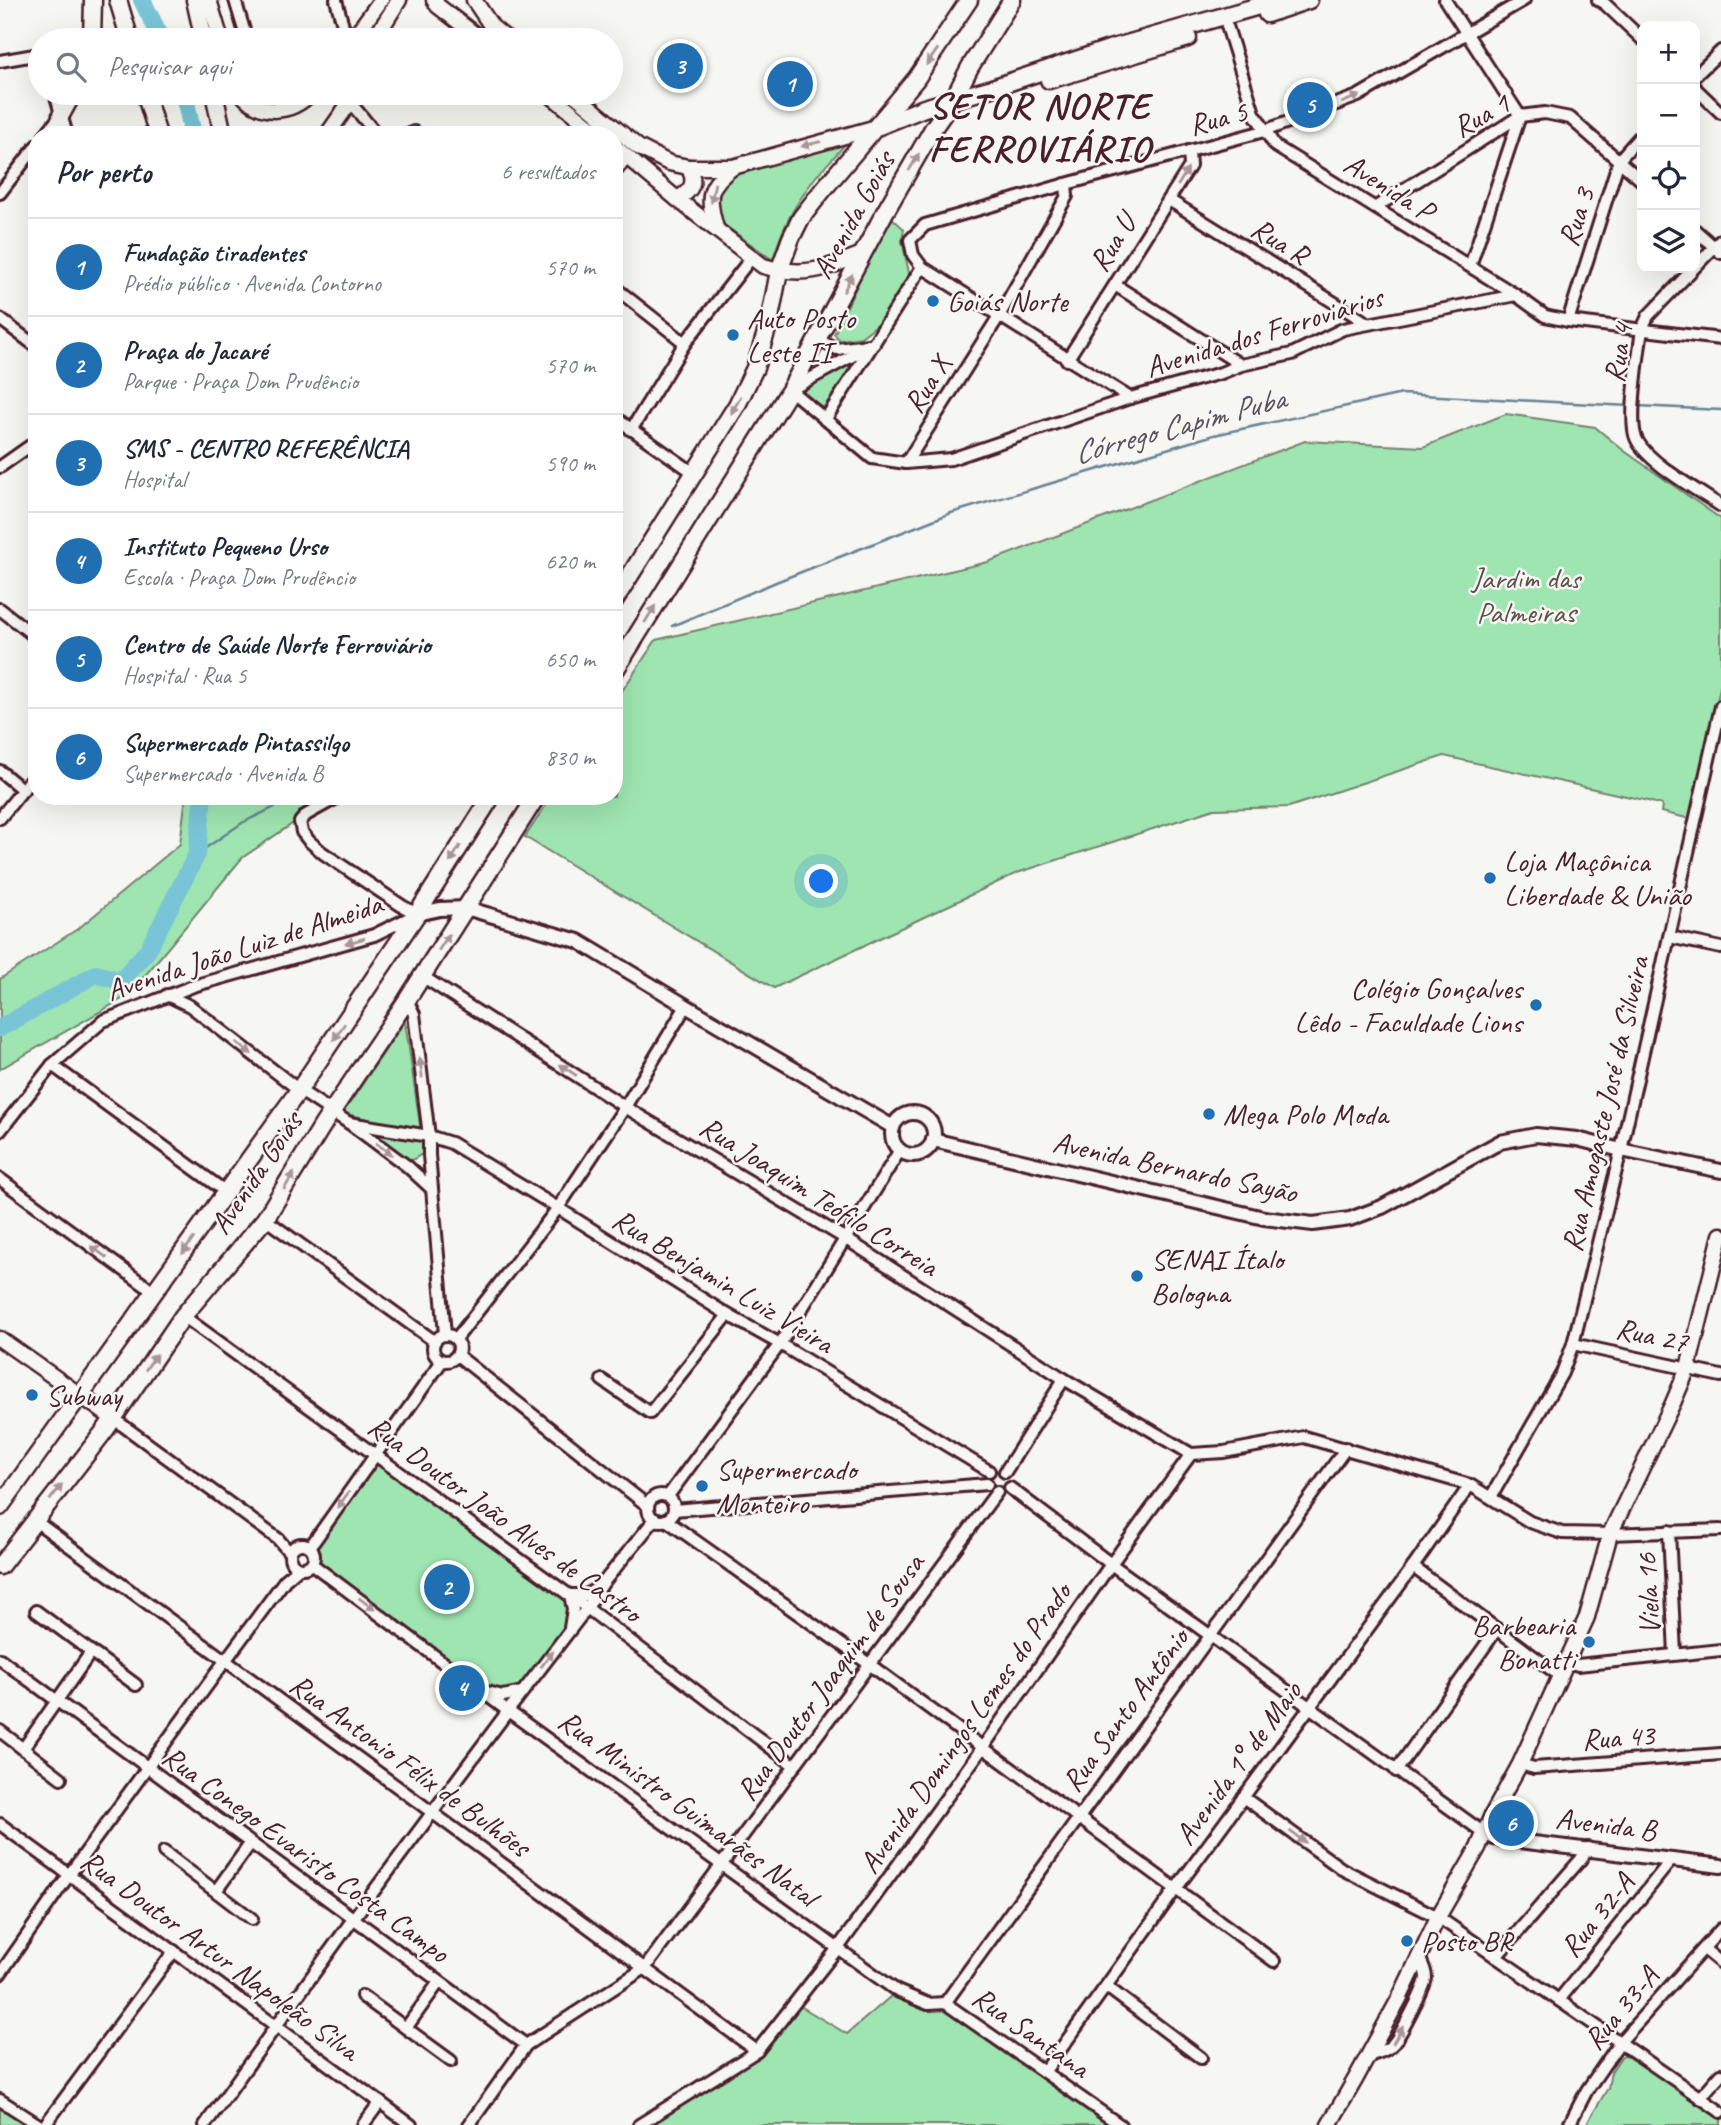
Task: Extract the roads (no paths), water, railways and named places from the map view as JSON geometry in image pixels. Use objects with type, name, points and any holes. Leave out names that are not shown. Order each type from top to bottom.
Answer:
[{"type":"main road","points":[[92,28],[93,0]]},
{"type":"main road","points":[[118,0],[126,28]]},
{"type":"main road","points":[[195,0],[201,28]]},
{"type":"main road","points":[[209,0],[217,28]]},
{"type":"main road","points":[[359,28],[381,0]]},
{"type":"main road","points":[[382,28],[399,0]]},
{"type":"main road","points":[[434,0],[468,28]]},
{"type":"main road","points":[[474,0],[493,28]]},
{"type":"main road","name":"Avenida Goiás","points":[[623,587],[737,405],[755,368],[769,323],[779,271],[801,218],[916,79],[969,0]]},
{"type":"main road","name":"Avenida Goiás","points":[[623,658],[790,390],[885,212],[1012,0]]},
{"type":"main road","points":[[948,107],[989,89],[1131,43],[1280,0]]},
{"type":"main road","points":[[623,135],[638,147],[669,163],[688,167],[733,167],[877,127],[925,108],[948,107],[1309,0]]},
{"type":"main road","points":[[970,67],[974,78],[989,89]]},
{"type":"main road","points":[[61,115],[66,105]]},
{"type":"main road","points":[[149,105],[155,126]]},
{"type":"main road","points":[[217,105],[221,126]]},
{"type":"main road","points":[[255,105],[273,110],[297,105]]},
{"type":"main road","points":[[335,126],[347,105]]},
{"type":"main road","points":[[563,105],[589,126]]},
{"type":"main road","points":[[587,105],[613,126]]},
{"type":"main road","points":[[623,152],[677,199],[763,266],[802,273],[862,254]]},
{"type":"main road","points":[[677,199],[693,185],[693,176],[688,167]]},
{"type":"main road","points":[[716,228],[712,214],[713,184],[733,167]]},
{"type":"main road","name":"Avenida Goiás","points":[[2,1501],[299,1090],[486,805]]},
{"type":"main road","name":"Avenida Goiás","points":[[0,1566],[114,1419],[183,1316],[265,1219],[531,805]]},
{"type":"main road","points":[[1329,2125],[1368,2056],[1520,1764],[1587,1617],[1610,1534],[1674,1403],[1688,1368],[1721,1235]]},
{"type":"main road","points":[[0,1339],[114,1419]]},
{"type":"street","points":[[236,0],[244,28]]},
{"type":"street","points":[[336,0],[346,28]]},
{"type":"street","points":[[1445,0],[1520,116],[1470,266]]},
{"type":"street","name":"Rua 5","points":[[922,267],[913,254],[910,240],[925,225],[1264,131],[1358,96],[1524,0]]},
{"type":"street","points":[[1598,0],[1637,34]]},
{"type":"street","name":"Avenida P","points":[[1227,26],[1254,113],[1275,146],[1516,295]]},
{"type":"street","points":[[1700,71],[1721,51]]},
{"type":"street","points":[[0,61],[28,56]]},
{"type":"street","points":[[1700,93],[1721,113]]},
{"type":"street","points":[[58,105],[64,126]]},
{"type":"street","points":[[356,105],[371,126]]},
{"type":"street","name":"Rua 1","points":[[1376,207],[1520,116],[1545,113],[1570,118],[1637,176]]},
{"type":"street","points":[[52,126],[61,115]]},
{"type":"street","name":"Rua 3","points":[[1568,321],[1619,160],[1637,140]]},
{"type":"street","name":"Rua U","points":[[1067,360],[1190,166],[1189,151]]},
{"type":"street","points":[[623,162],[628,156]]},
{"type":"street","points":[[0,193],[28,157]]},
{"type":"street","name":"Rua X","points":[[906,463],[999,316],[1067,196],[1066,184]]},
{"type":"street","name":"Rua R","points":[[1169,200],[1367,323]]},
{"type":"street","points":[[1700,234],[1719,247]]},
{"type":"street","name":"Rua 4","points":[[1700,262],[1719,247]]},
{"type":"street","points":[[632,430],[685,343],[752,257]]},
{"type":"street","points":[[825,420],[922,267],[1130,398]]},
{"type":"street","name":"Rua 4","points":[[1688,273],[1648,316],[1642,329],[1633,423],[1636,438],[1643,450],[1721,506]]},
{"type":"street","points":[[1115,285],[1241,365]]},
{"type":"street","points":[[623,294],[685,343]]},
{"type":"street","points":[[1516,295],[1545,316],[1568,321],[1721,339]]},
{"type":"street","name":"Avenida dos Ferroviários","points":[[790,390],[872,458],[906,463],[951,459],[1130,398],[1241,365],[1292,354],[1343,328],[1516,295]]},
{"type":"street","points":[[0,319],[28,340]]},
{"type":"street","points":[[818,340],[837,349],[874,344]]},
{"type":"street","points":[[790,390],[874,344]]},
{"type":"street","points":[[623,424],[694,473]]},
{"type":"street","points":[[0,467],[28,448]]},
{"type":"street","points":[[0,610],[28,631]]},
{"type":"street","name":"Rua Amogaste José da Silveira","points":[[1491,1497],[1562,1373],[1573,1344],[1621,1150],[1719,726],[1721,706]]},
{"type":"street","points":[[0,771],[23,790]]},
{"type":"street","points":[[0,818],[28,784]]},
{"type":"street","points":[[324,805],[306,815],[300,822],[302,832],[309,841],[323,853],[417,914]]},
{"type":"street","points":[[466,908],[578,941],[893,1126]]},
{"type":"street","name":"Avenida João Luiz de Almeida","points":[[0,1131],[52,1065],[103,1021],[187,988],[374,935],[417,914],[440,909],[466,908]]},
{"type":"street","points":[[1670,937],[1721,948]]},
{"type":"street","name":"Rua Joaquim Teófilo Correia","points":[[422,976],[625,1107],[846,1239],[1064,1379],[1191,1454]]},
{"type":"street","points":[[187,988],[185,999],[190,1006]]},
{"type":"street","points":[[167,995],[190,1006],[299,1090],[407,1166],[432,1189]]},
{"type":"street","points":[[407,1000],[414,1014],[429,1136],[444,1334]]},
{"type":"street","points":[[456,1339],[558,1208],[625,1107],[687,1006]]},
{"type":"street","points":[[52,1065],[226,1192]]},
{"type":"street","points":[[909,1113],[921,1114],[932,1125],[933,1140],[928,1148],[909,1154],[894,1143],[893,1126],[899,1117],[909,1113]]},
{"type":"street","name":"Rua Benjamin Luiz Vieira","points":[[349,1123],[429,1136],[451,1143],[728,1315],[989,1471]]},
{"type":"street","name":"Avenida Bernardo Sayão","points":[[933,1140],[1264,1218],[1313,1224],[1350,1219],[1382,1207],[1500,1142],[1536,1135],[1577,1139],[1721,1171]]},
{"type":"street","points":[[668,1496],[780,1344],[900,1150]]},
{"type":"street","points":[[407,1166],[416,1164],[429,1155]]},
{"type":"street","points":[[0,1179],[154,1292]]},
{"type":"street","points":[[265,1219],[434,1341]]},
{"type":"street","points":[[602,1380],[650,1413],[728,1315]]},
{"type":"street","name":"Rua Doutor João Alves de Castro","points":[[183,1316],[570,1595],[794,1766]]},
{"type":"street","points":[[434,1341],[444,1334]]},
{"type":"street","points":[[434,1341],[433,1353],[442,1361],[451,1360],[457,1355],[459,1347],[456,1339],[444,1334]]},
{"type":"street","name":"Rua 27","points":[[1573,1344],[1721,1376]]},
{"type":"street","points":[[457,1355],[648,1506]]},
{"type":"street","points":[[310,1547],[442,1361]]},
{"type":"street","points":[[1005,1472],[1064,1379]]},
{"type":"street","points":[[0,1974],[69,1875],[285,1580],[294,1558],[302,1544],[310,1547],[314,1553],[312,1564],[306,1568],[294,1558],[278,1539],[114,1419]]},
{"type":"street","points":[[1191,1454],[1304,1437],[1470,1485],[1531,1522],[1562,1533],[1721,1530]]},
{"type":"street","name":"Rua Santo Antônio","points":[[945,2003],[1346,1448]]},
{"type":"street","name":"Avenida Domingos Lemes do Prado","points":[[639,2125],[757,2051],[838,1948],[1191,1454]]},
{"type":"street","points":[[1000,1469],[1012,1483],[1010,1488],[1003,1492],[993,1490],[987,1483],[989,1471],[1000,1469]]},
{"type":"street","points":[[674,1510],[987,1483]]},
{"type":"street","name":"Avenida 1° de Maio","points":[[1045,2071],[1470,1485]]},
{"type":"street","points":[[1010,1488],[1209,1636],[1484,1833]]},
{"type":"street","name":"Rua Doutor Joaquim de Sousa","points":[[469,2125],[526,2045],[645,1968],[998,1492]]},
{"type":"street","points":[[205,2125],[603,1583],[660,1520],[670,1517],[674,1510],[673,1500],[668,1496],[657,1495],[648,1506],[649,1512],[660,1520],[869,1664],[1274,1961]]},
{"type":"street","name":"Rua Antonio Félix de Bulhões","points":[[34,1520],[757,2051]]},
{"type":"street","name":"Viela 16","points":[[1669,1531],[1675,1654]]},
{"type":"street","name":"Rua Ministro Guimarães Natal","points":[[312,1564],[508,1711],[838,1948]]},
{"type":"street","points":[[1413,1567],[1560,1676]]},
{"type":"street","points":[[569,1629],[573,1614],[570,1595],[587,1595],[603,1583]]},
{"type":"street","points":[[36,1611],[136,1685]]},
{"type":"street","points":[[1396,1771],[1497,1629]]},
{"type":"street","points":[[1567,1662],[1578,1665],[1721,1650]]},
{"type":"street","points":[[23,1749],[91,1652]]},
{"type":"street","name":"Rua Conego Evaristo Costa Campo","points":[[0,1659],[526,2045]]},
{"type":"street","points":[[484,1692],[503,1696],[523,1692]]},
{"type":"street","points":[[0,1731],[61,1778]]},
{"type":"street","name":"Rua 43","points":[[1520,1764],[1534,1768],[1721,1754]]},
{"type":"street","points":[[1243,1797],[1342,1869],[1438,1917],[1721,2112]]},
{"type":"street","name":"Rua Doutor Artur Napoleão Silva","points":[[0,1824],[411,2125]]},
{"type":"street","name":"Avenida B","points":[[1484,1833],[1494,1838],[1721,1866]]},
{"type":"street","points":[[216,1891],[250,1844]]},
{"type":"street","points":[[1496,1957],[1588,1848]]},
{"type":"street","points":[[164,1852],[252,1919]]},
{"type":"street","name":"Rua 32-A","points":[[1559,2000],[1672,1859]]},
{"type":"street","name":"Rua 33-A","points":[[1569,2125],[1587,2090],[1620,2042],[1721,1929]]},
{"type":"street","name":"Rua Santana","points":[[838,1948],[897,1991],[928,2004],[945,2003],[1120,2125]]},
{"type":"street","points":[[1704,1949],[1721,1963]]},
{"type":"street","points":[[45,2125],[174,1951]]},
{"type":"street","points":[[406,2028],[439,1982]]},
{"type":"street","points":[[1107,1987],[1201,2058]]},
{"type":"street","points":[[362,1996],[451,2061]]},
{"type":"street","points":[[1700,2098],[1721,2074]]},
{"type":"street","points":[[0,2100],[39,2125]]},
{"type":"street","points":[[363,2125],[380,2102]]},
{"type":"waterway","points":[[142,0],[156,28]]},
{"type":"waterway","points":[[187,105],[191,126]]},
{"type":"waterway","name":"Córrego Capim Puba","points":[[672,626],[951,513],[1214,435],[1402,394],[1630,406]]},
{"type":"waterway","name":"Córrego Capim Puba","points":[[1637,406],[1721,410]]},
{"type":"waterway","points":[[0,1028],[96,974],[120,981],[148,950],[197,854],[202,805]]},
{"type":"waterway","name":"Córrego Capim Puba","points":[[197,854],[242,823],[279,805]]},
{"type":"place","name":"SMS - CENTRO REFERÊNCIA","points":[[680,66]]},
{"type":"place","name":"Fundação tiradentes","points":[[790,84]]},
{"type":"place","name":"Centro de Saúde Norte Ferroviário","points":[[1310,105]]},
{"type":"place","name":"Goiás Norte","points":[[933,301]]},
{"type":"place","name":"Auto Posto Leste II","points":[[733,335]]},
{"type":"place","name":"Loja Maçônica Liberdade & União","points":[[1490,878]]},
{"type":"place","name":"Colégio Gonçalves Lêdo - Faculdade Lions","points":[[1536,1005]]},
{"type":"place","name":"Mega Polo Moda","points":[[1209,1114]]},
{"type":"place","name":"SENAI Ítalo Bologna","points":[[1137,1276]]},
{"type":"place","name":"Subway","points":[[32,1395]]},
{"type":"place","name":"Supermercado Monteiro","points":[[702,1486]]},
{"type":"place","name":"Praça do Jacaré","points":[[447,1587]]},
{"type":"place","name":"Barbearia Bonatti","points":[[1589,1642]]},
{"type":"place","name":"Instituto Pequeno Urso","points":[[462,1688]]},
{"type":"place","name":"Supermercado Pintassilgo","points":[[1511,1823]]},
{"type":"place","name":"Posto BR","points":[[1407,1941]]},
{"type":"district","name":"SETOR NORTE FERROVIÁRIO","points":[[1040,126]]},
{"type":"park label","name":"Jardim das Palmeiras","points":[[1526,595]]}]
